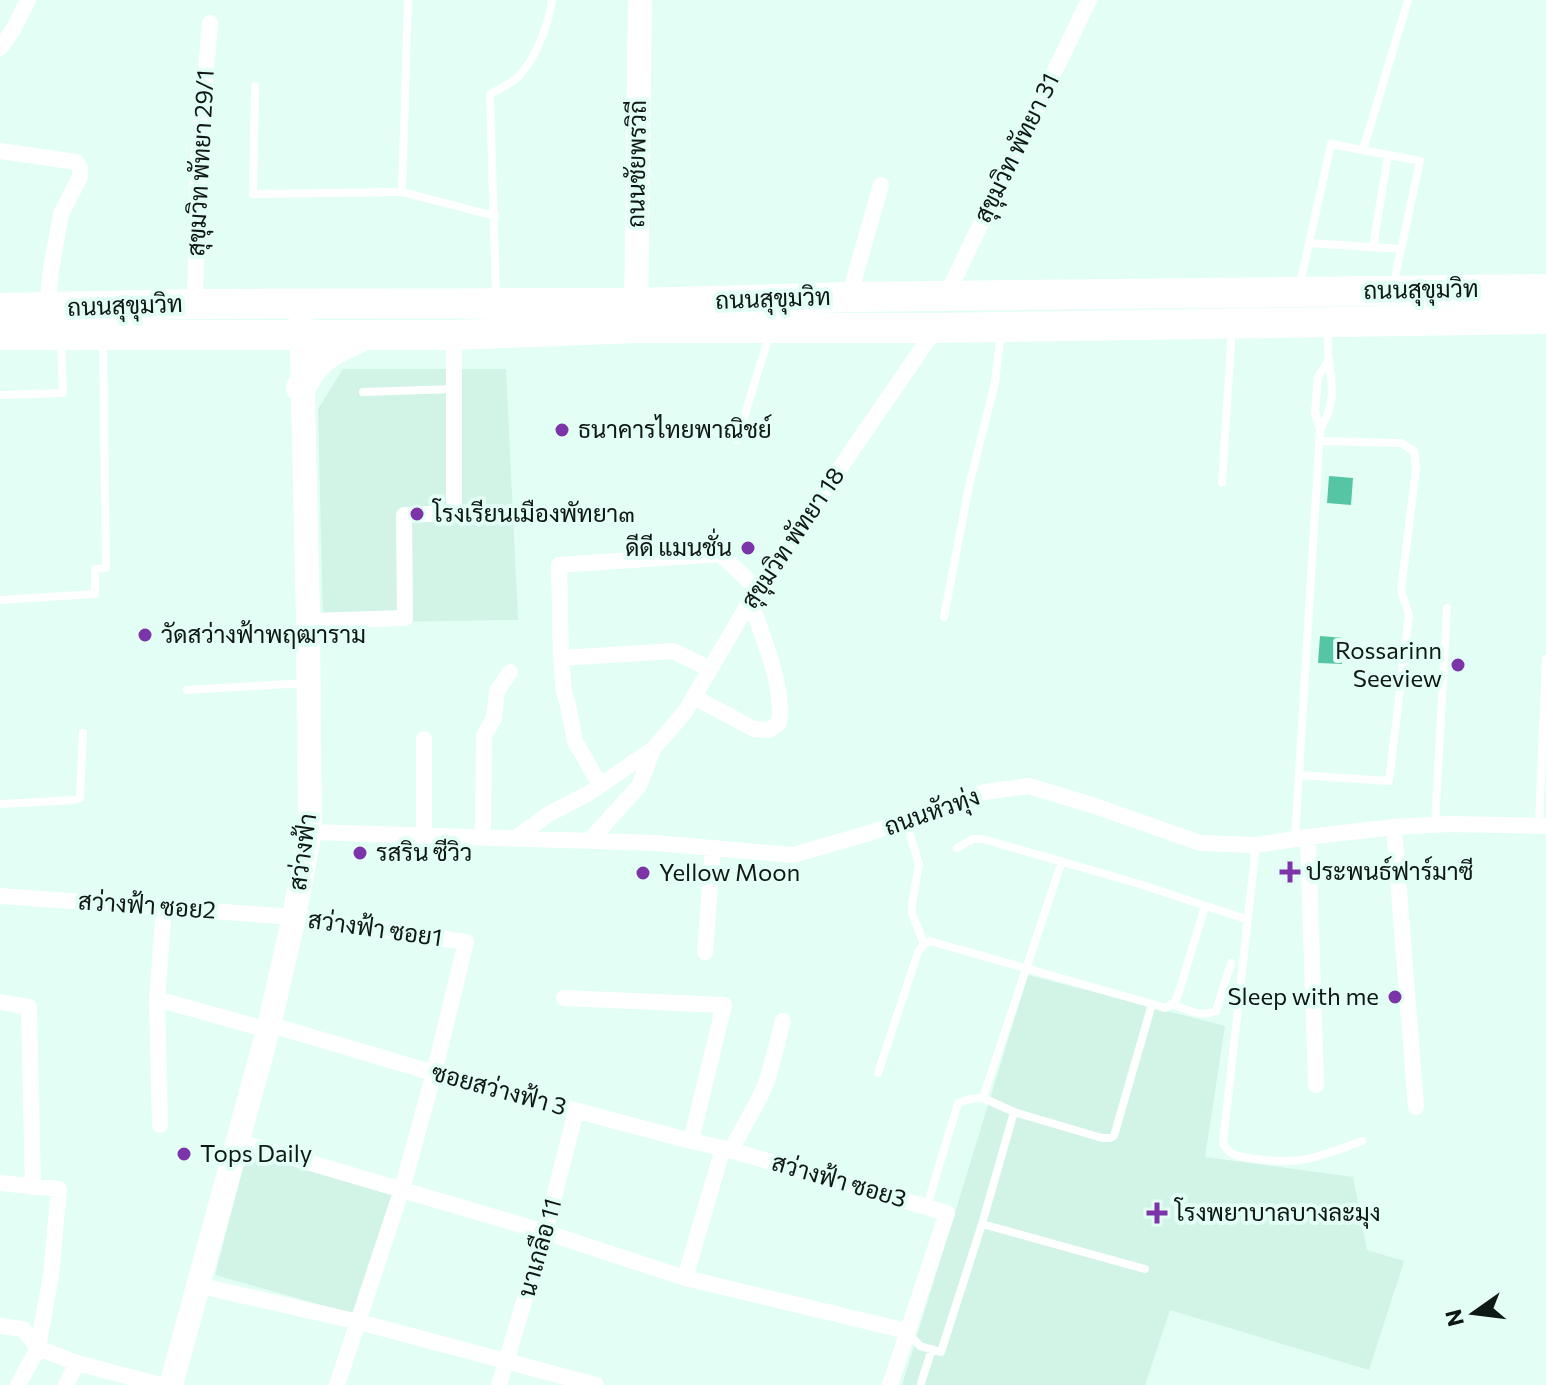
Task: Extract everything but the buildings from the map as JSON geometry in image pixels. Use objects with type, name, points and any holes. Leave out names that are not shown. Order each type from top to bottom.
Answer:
[{"type":"highway","name":"ถนนสุขุมวิท","points":[[0,308],[102,334],[454,335],[636,315],[849,297],[1546,289]]},
{"type":"highway","name":"ถนนสุขุมวิท","points":[[0,335],[54,321],[195,304],[496,302],[772,328],[1546,319]]},
{"type":"highway","points":[[301,388],[319,359],[366,335]]},
{"type":"street","points":[[0,48],[28,0]]},
{"type":"street","name":"ถนนชัยพรวิถี","points":[[636,315],[640,0]]},
{"type":"street","name":"สุขุมวิท พัทยา 31","points":[[946,296],[1089,0]]},
{"type":"street","name":"สุขุมวิท พัทยา 29/1","points":[[195,304],[198,165],[210,23]]},
{"type":"street","points":[[0,151],[76,162],[80,168],[80,177],[61,214],[51,269],[54,321]]},
{"type":"street","points":[[849,297],[881,185]]},
{"type":"street","name":"สว่างฟ้า","points":[[171,1385],[268,1027],[310,832],[301,303]]},
{"type":"street","name":"สุขุมวิท พัทยา 18","points":[[514,839],[653,749],[685,712],[754,594],[936,328]]},
{"type":"street","points":[[308,621],[405,618],[404,515],[454,513],[454,335]]},
{"type":"street","points":[[600,785],[575,741],[564,692],[559,565],[720,554],[754,594],[778,688],[779,723],[769,730],[754,729],[694,697]]},
{"type":"street","points":[[561,658],[673,651],[710,669]]},
{"type":"street","points":[[483,838],[484,736],[494,718],[497,691],[510,672]]},
{"type":"street","points":[[424,739],[424,837]]},
{"type":"street","name":"สุขุมวิท พัทยา 18","points":[[590,840],[639,786],[653,749]]},
{"type":"street","name":"ถนนหัวทุ่ง","points":[[310,832],[590,840],[793,855],[873,832],[985,792],[1029,786],[1200,843],[1256,845],[1394,827],[1542,826]]},
{"type":"street","points":[[1394,827],[1416,1107]]},
{"type":"street","points":[[1302,838],[1316,1085]]},
{"type":"street","points":[[705,952],[713,848]]},
{"type":"street","name":"สว่างฟ้า ซอย2","points":[[0,896],[294,917]]},
{"type":"street","points":[[160,1125],[157,999],[164,908]]},
{"type":"street","name":"สว่างฟ้า ซอย1","points":[[294,917],[466,942],[434,1073]]},
{"type":"street","points":[[564,998],[724,1005],[691,1141]]},
{"type":"street","name":"ซอยสว่างฟ้า 3","points":[[157,999],[727,1149]]},
{"type":"street","points":[[0,1002],[29,1007],[33,1187]]},
{"type":"street","points":[[685,1278],[727,1149],[760,1097],[783,1021]]},
{"type":"street","points":[[337,1385],[402,1189],[434,1073]]},
{"type":"street","name":"นาเกลือ 11","points":[[499,1385],[545,1232],[576,1111]]},
{"type":"street","points":[[236,1141],[545,1232],[685,1278],[907,1331],[890,1385]]},
{"type":"street","name":"สว่างฟ้า ซอย3","points":[[727,1149],[947,1213],[907,1331]]},
{"type":"street","points":[[0,1183],[59,1189],[51,1275],[38,1348],[18,1385]]},
{"type":"street","points":[[197,1285],[359,1322],[596,1385]]},
{"type":"street","points":[[0,1326],[23,1329],[38,1348],[77,1363],[160,1385]]},
{"type":"street","points":[[66,1385],[77,1363]]},
{"type":"lane","points":[[402,192],[408,0]]},
{"type":"lane","points":[[496,302],[490,94],[516,80],[538,47],[550,16],[552,0]]},
{"type":"lane","points":[[1363,150],[1408,0]]},
{"type":"lane","points":[[255,86],[253,194],[402,192],[495,216]]},
{"type":"lane","points":[[1298,292],[1331,144],[1420,161],[1392,290]]},
{"type":"lane","points":[[1373,247],[1388,155]]},
{"type":"lane","points":[[1309,243],[1401,249]]},
{"type":"lane","points":[[0,395],[63,393],[54,321]]},
{"type":"lane","points":[[1222,483],[1232,323]]},
{"type":"lane","points":[[1320,429],[1329,416],[1333,378],[1328,323]]},
{"type":"lane","points":[[944,617],[969,486],[995,383],[1002,327]]},
{"type":"lane","points":[[737,440],[772,328]]},
{"type":"lane","points":[[0,600],[95,594],[95,569],[106,568],[102,334]]},
{"type":"lane","points":[[1302,838],[1299,775],[1320,429],[1315,412],[1318,377],[1329,360]]},
{"type":"lane","points":[[363,392],[455,389]]},
{"type":"lane","points":[[1299,775],[1389,781],[1409,615],[1401,591],[1416,469],[1414,451],[1401,443],[1319,441]]},
{"type":"lane","points":[[1435,825],[1447,608]]},
{"type":"lane","points":[[1542,826],[1546,659]]},
{"type":"lane","points":[[187,690],[309,683]]},
{"type":"lane","points":[[0,804],[80,798],[83,733]]},
{"type":"lane","points":[[910,835],[919,864],[912,913],[924,944]]},
{"type":"lane","points":[[957,848],[977,838],[1062,861],[1246,919]]},
{"type":"lane","points":[[1256,845],[1223,1143],[1226,1149],[1240,1156],[1292,1162],[1321,1156],[1362,1141]]},
{"type":"lane","points":[[983,1098],[1062,861]]},
{"type":"lane","points":[[878,1073],[918,952],[924,944],[930,941],[938,943],[1165,1008],[1172,1004],[1180,989],[1205,906]]},
{"type":"lane","points":[[1172,1004],[1195,1013],[1208,1015],[1216,1011],[1231,963]]},
{"type":"lane","points":[[927,1206],[958,1103],[983,1098],[1014,1112],[1102,1138],[1114,1136],[1152,1004]]},
{"type":"lane","points":[[921,1383],[936,1351],[982,1224],[1014,1112]]},
{"type":"lane","points":[[982,1224],[1145,1269]]},
{"type":"lane","points":[[907,1331],[920,1346],[936,1351]]},
{"type":"shaded area","name":"โรงเรียนเมืองพัทยา๓","points":[[343,369],[506,369],[518,620],[323,623],[318,409]]},
{"type":"shaded area","points":[[1329,476],[1353,478],[1351,505],[1327,503]]},
{"type":"shaded area","points":[[1320,636],[1344,638],[1342,664],[1318,663]]},
{"type":"shaded area","name":"โรงพยาบาลบางละมุง","points":[[1028,975],[1225,1026],[1205,1157],[1353,1177],[1367,1250],[1404,1261],[1369,1370],[1170,1310],[1145,1385],[902,1385]]},
{"type":"shaded area","points":[[248,1150],[394,1194],[357,1315],[215,1275]]},
{"type":"place","name":"ธนาคารไทยพาณิชย์","points":[[562,430]]},
{"type":"place","name":"โรงเรียนเมืองพัทยา๓","points":[[417,514]]},
{"type":"place","name":"ดีดี แมนชั่น","points":[[748,548]]},
{"type":"place","name":"วัดสว่างฟ้าพฤฒาราม","points":[[145,635]]},
{"type":"place","name":"Rossarinn Seeview","points":[[1458,665]]},
{"type":"place","name":"รสริน ซีวิว","points":[[360,853]]},
{"type":"place","name":"ประพนธ์ฟาร์มาซี","points":[[1290,872]]},
{"type":"place","name":"Yellow Moon","points":[[643,873]]},
{"type":"place","name":"Sleep with me","points":[[1395,997]]},
{"type":"place","name":"Tops Daily","points":[[184,1154]]},
{"type":"place","name":"โรงพยาบาลบางละมุง","points":[[1157,1213]]}]
